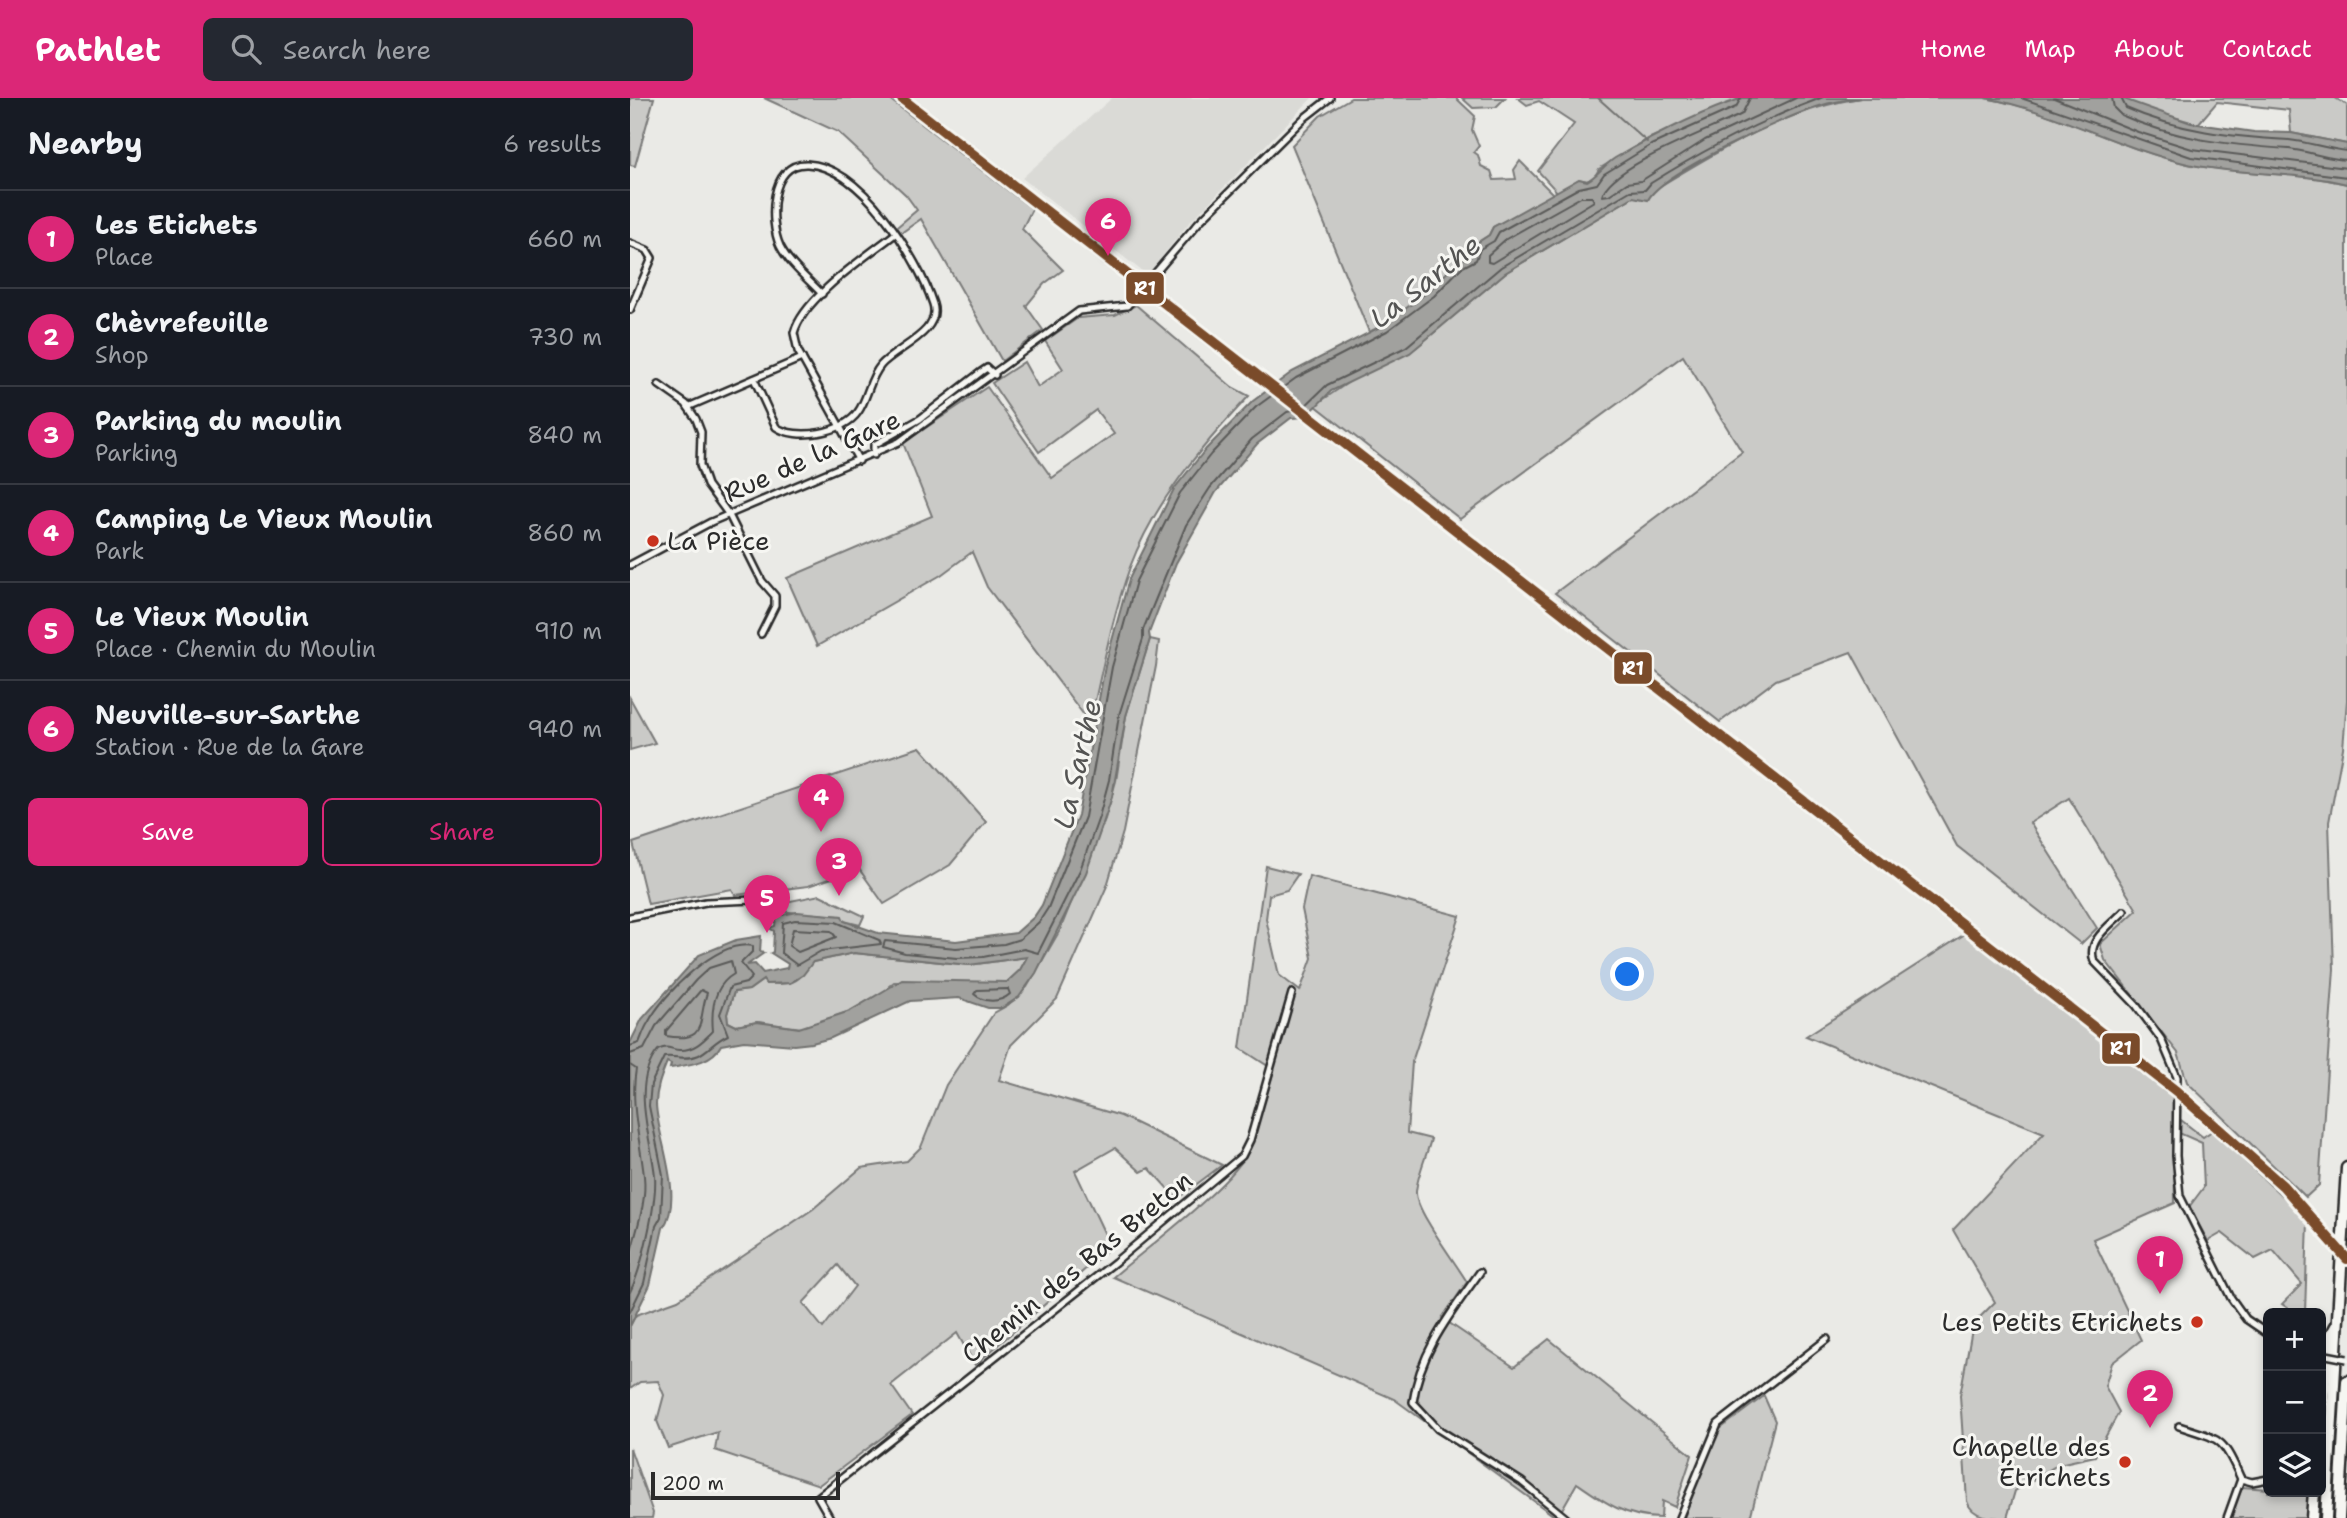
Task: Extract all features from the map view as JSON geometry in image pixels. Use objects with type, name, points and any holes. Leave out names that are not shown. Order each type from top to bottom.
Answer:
[{"type":"highway","points":[[2326,1518],[2347,1168]]},
{"type":"highway","points":[[2326,1371],[2329,1339],[2337,1323]]},
{"type":"highway","points":[[2339,1518],[2347,1381]]},
{"type":"highway","points":[[2312,1518],[2314,1497]]},
{"type":"street","name":"Rue de la Gare","points":[[630,565],[659,547],[729,514],[900,442],[1079,311],[1119,309],[1127,306],[1199,222],[1303,120],[1330,98]]},
{"type":"street","points":[[754,379],[776,427],[786,433],[806,436],[841,424],[858,413],[871,379],[881,365],[925,332],[935,314],[934,305],[895,234],[871,202],[846,179],[808,164],[796,166],[786,172],[778,185],[775,229],[788,258],[822,294]]},
{"type":"street","points":[[859,461],[794,341],[796,324],[822,294],[895,234]]},
{"type":"street","points":[[630,243],[647,250],[652,258],[630,310]]},
{"type":"street","points":[[688,407],[802,358]]},
{"type":"street","points":[[874,455],[874,445],[920,419],[981,372],[987,368],[995,374]]},
{"type":"street","points":[[659,385],[688,407],[701,432],[700,464],[707,485],[729,514],[762,582],[775,596],[775,606],[761,634]]},
{"type":"street","points":[[630,917],[706,902],[779,899]]},
{"type":"street","points":[[2124,911],[2092,944],[2090,951],[2094,961],[2136,1005],[2161,1039],[2177,1077],[2176,1156],[2180,1196],[2231,1298],[2246,1319],[2263,1331]]},
{"type":"street","name":"Chemin des Bas Breton","points":[[830,1518],[818,1497],[1115,1262],[1242,1156],[1250,1140],[1292,993]]},
{"type":"street","points":[[1480,1272],[1435,1336],[1415,1383],[1413,1402],[1437,1429],[1522,1482],[1566,1518]]},
{"type":"street","points":[[1679,1518],[1718,1424],[1827,1339]]},
{"type":"street","points":[[2326,1355],[2347,1359]]},
{"type":"street","points":[[2179,1426],[2217,1438],[2230,1455],[2241,1479],[2227,1518]]},
{"type":"street","points":[[2241,1479],[2252,1482],[2263,1480]]},
{"type":"shaded area","points":[[630,98],[654,98],[635,166],[630,165]]},
{"type":"shaded area","points":[[764,98],[888,98],[1032,209],[1022,229],[1063,270],[1044,284],[1026,306],[1043,330],[1002,361],[921,219],[901,233],[897,227],[917,210],[906,195],[838,132]]},
{"type":"shaded area","points":[[1112,98],[1312,98],[1189,223],[1147,275],[1022,178]]},
{"type":"shaded area","points":[[1351,98],[1456,98],[1475,116],[1472,130],[1479,146],[1474,152],[1478,155],[1481,166],[1491,171],[1494,180],[1516,179],[1514,170],[1520,161],[1554,195],[1493,227],[1489,235],[1472,246],[1472,255],[1454,267],[1408,308],[1369,332],[1292,145],[1320,116]]},
{"type":"shaded area","points":[[1462,98],[1505,98],[1496,107],[1473,108]]},
{"type":"shaded area","points":[[1518,98],[1743,98],[1648,139],[1599,169],[1594,178],[1587,181],[1579,179],[1558,193],[1538,171],[1574,124],[1539,101],[1527,105]]},
{"type":"shaded area","points":[[1861,98],[1985,98],[2063,120],[2137,149],[2188,164],[2347,184],[2347,700],[2343,748],[2329,822],[2334,969],[2319,1185],[2306,1197],[2187,1082],[2178,1053],[2105,960],[2100,944],[2137,910],[2069,798],[2030,823],[2097,928],[2081,944],[1957,846],[1851,652],[1776,680],[1720,722],[1555,593],[1742,452],[1683,356],[1460,519],[1315,405],[1355,378],[1417,347],[1505,273],[1633,197],[1650,195],[1655,189],[1704,160],[1780,121],[1833,103]]},
{"type":"shaded area","points":[[2121,98],[2335,98],[2347,105],[2347,144],[2291,133],[2289,110],[2217,102],[2198,124],[2149,110]]},
{"type":"shaded area","points":[[1136,305],[1232,387],[1249,396],[1181,476],[1140,543],[1118,605],[1090,723],[987,587],[972,552],[941,575],[817,646],[787,578],[932,516],[903,443],[987,387],[1052,478],[1114,434],[1096,410],[1039,452],[992,383],[1024,362],[1038,387],[1063,369],[1045,341],[1078,318],[1115,315]]},
{"type":"shaded area","points":[[1150,639],[1159,641],[1123,832],[1107,886],[1057,999],[1011,1045],[999,1080],[1121,1116],[1222,1165],[1177,1199],[1149,1168],[1141,1172],[1115,1148],[1075,1171],[1111,1247],[975,1365],[957,1333],[891,1385],[912,1415],[819,1485],[715,1450],[718,1432],[668,1448],[657,1421],[664,1395],[658,1381],[640,1382],[630,1389],[630,1326],[636,1315],[678,1300],[813,1209],[861,1168],[907,1161],[921,1147],[946,1085],[994,1013],[1008,1005],[1027,987],[1060,930],[1105,819],[1116,781],[1126,716]],"holes":[[[838,1265],[855,1286],[823,1328],[803,1303]]]},
{"type":"shaded area","points":[[630,698],[655,743],[630,750]]},
{"type":"shaded area","points":[[920,747],[986,822],[950,865],[884,904],[859,869],[808,886],[735,895],[732,889],[648,904],[633,843]]},
{"type":"shaded area","points":[[1266,866],[1298,874],[1287,890],[1269,895],[1266,919],[1279,975],[1300,991],[1312,958],[1302,909],[1309,876],[1460,916],[1412,1062],[1407,1133],[1431,1139],[1418,1179],[1417,1200],[1467,1282],[1442,1318],[1514,1367],[1549,1339],[1692,1455],[1675,1507],[1662,1501],[1661,1518],[1626,1512],[1577,1483],[1557,1518],[1394,1399],[1113,1277],[1209,1197],[1227,1179],[1251,1147],[1274,1070],[1240,1048]]},
{"type":"shaded area","points":[[820,895],[864,916],[860,925],[844,921],[841,916],[777,911],[780,903]]},
{"type":"shaded area","points":[[1965,934],[2173,1092],[2175,1203],[2093,1239],[2141,1340],[2112,1363],[2105,1386],[2119,1412],[2095,1456],[2059,1464],[2015,1491],[2007,1518],[1978,1514],[1967,1501],[1960,1395],[1973,1324],[1995,1302],[1953,1230],[2044,1133],[1806,1036]]},
{"type":"shaded area","points":[[854,953],[969,965],[1027,957],[1020,970],[1007,982],[894,982],[889,986],[890,989],[850,1011],[802,1028],[757,1022],[736,1026],[728,1022],[727,1014],[734,992],[749,990],[763,980],[766,984],[793,982],[813,962]]},
{"type":"shaded area","points":[[2181,1120],[2203,1137],[2212,1131],[2308,1220],[2305,1308],[2288,1308],[2282,1304],[2302,1284],[2273,1250],[2255,1259],[2222,1233],[2208,1241],[2189,1207],[2204,1187],[2202,1143],[2179,1133]]},
{"type":"shaded area","points":[[1764,1396],[1775,1421],[1750,1518],[1684,1518],[1716,1432]]},
{"type":"shaded area","points":[[630,1448],[653,1513],[652,1518],[630,1518]]},
{"type":"shaded area","points":[[2242,1487],[2263,1489],[2263,1497],[2308,1497],[2306,1518],[2230,1518]]},
{"type":"water","name":"La Sarthe","points":[[1743,98],[1860,98],[1832,102],[1807,111],[1728,146],[1676,175],[1648,200],[1633,197],[1505,273],[1410,353],[1331,391],[1306,417],[1291,418],[1257,444],[1216,492],[1176,563],[1149,633],[1150,639],[1126,716],[1112,797],[1086,873],[1036,973],[1019,997],[1002,1008],[988,1008],[959,998],[910,1001],[831,1038],[812,1043],[794,1045],[744,1041],[721,1045],[712,1056],[692,1064],[670,1068],[671,1064],[667,1062],[658,1088],[656,1104],[671,1184],[669,1215],[663,1228],[650,1285],[630,1326],[630,1043],[642,1019],[699,955],[736,940],[761,936],[760,952],[764,953],[747,965],[755,964],[763,973],[787,968],[788,964],[771,953],[774,931],[769,928],[775,926],[777,911],[783,915],[797,912],[842,916],[844,921],[878,933],[956,941],[1016,933],[1034,917],[1042,905],[1078,815],[1105,666],[1129,579],[1174,489],[1206,449],[1253,401],[1292,372],[1384,325],[1430,290],[1457,262],[1472,255],[1472,246],[1489,235],[1493,227],[1579,179],[1587,181],[1615,158],[1646,141]],"holes":[[[854,953],[969,965],[1027,957],[1020,970],[1007,982],[902,980],[850,1011],[799,1028],[757,1022],[736,1026],[728,1022],[727,1014],[734,992],[749,990],[763,980],[766,984],[790,983],[803,975],[813,962]]]},
{"type":"water","points":[[1985,98],[2121,98],[2191,123],[2254,132],[2291,133],[2347,144],[2347,184],[2188,164],[2137,149],[2037,112]]},
{"type":"waterway","points":[[1598,98],[1647,142]]},
{"type":"transit line","name":"R1","points":[[901,98],[2176,1091],[2283,1186],[2347,1259]]},
{"type":"place","name":"Neuville-sur-Sarthe","points":[[1108,256]]},
{"type":"place","name":"La Pièce","points":[[653,541]]},
{"type":"place","name":"Camping Le Vieux Moulin","points":[[821,832]]},
{"type":"place","name":"Parking du moulin","points":[[839,896]]},
{"type":"place","name":"Le Vieux Moulin","points":[[767,933]]},
{"type":"place","name":"Les Etichets","points":[[2160,1294]]},
{"type":"place","name":"Les Petits Etrichets","points":[[2197,1322]]},
{"type":"place","name":"Chèvrefeuille","points":[[2150,1428]]},
{"type":"place","name":"Chapelle des Étrichets","points":[[2125,1462]]}]
